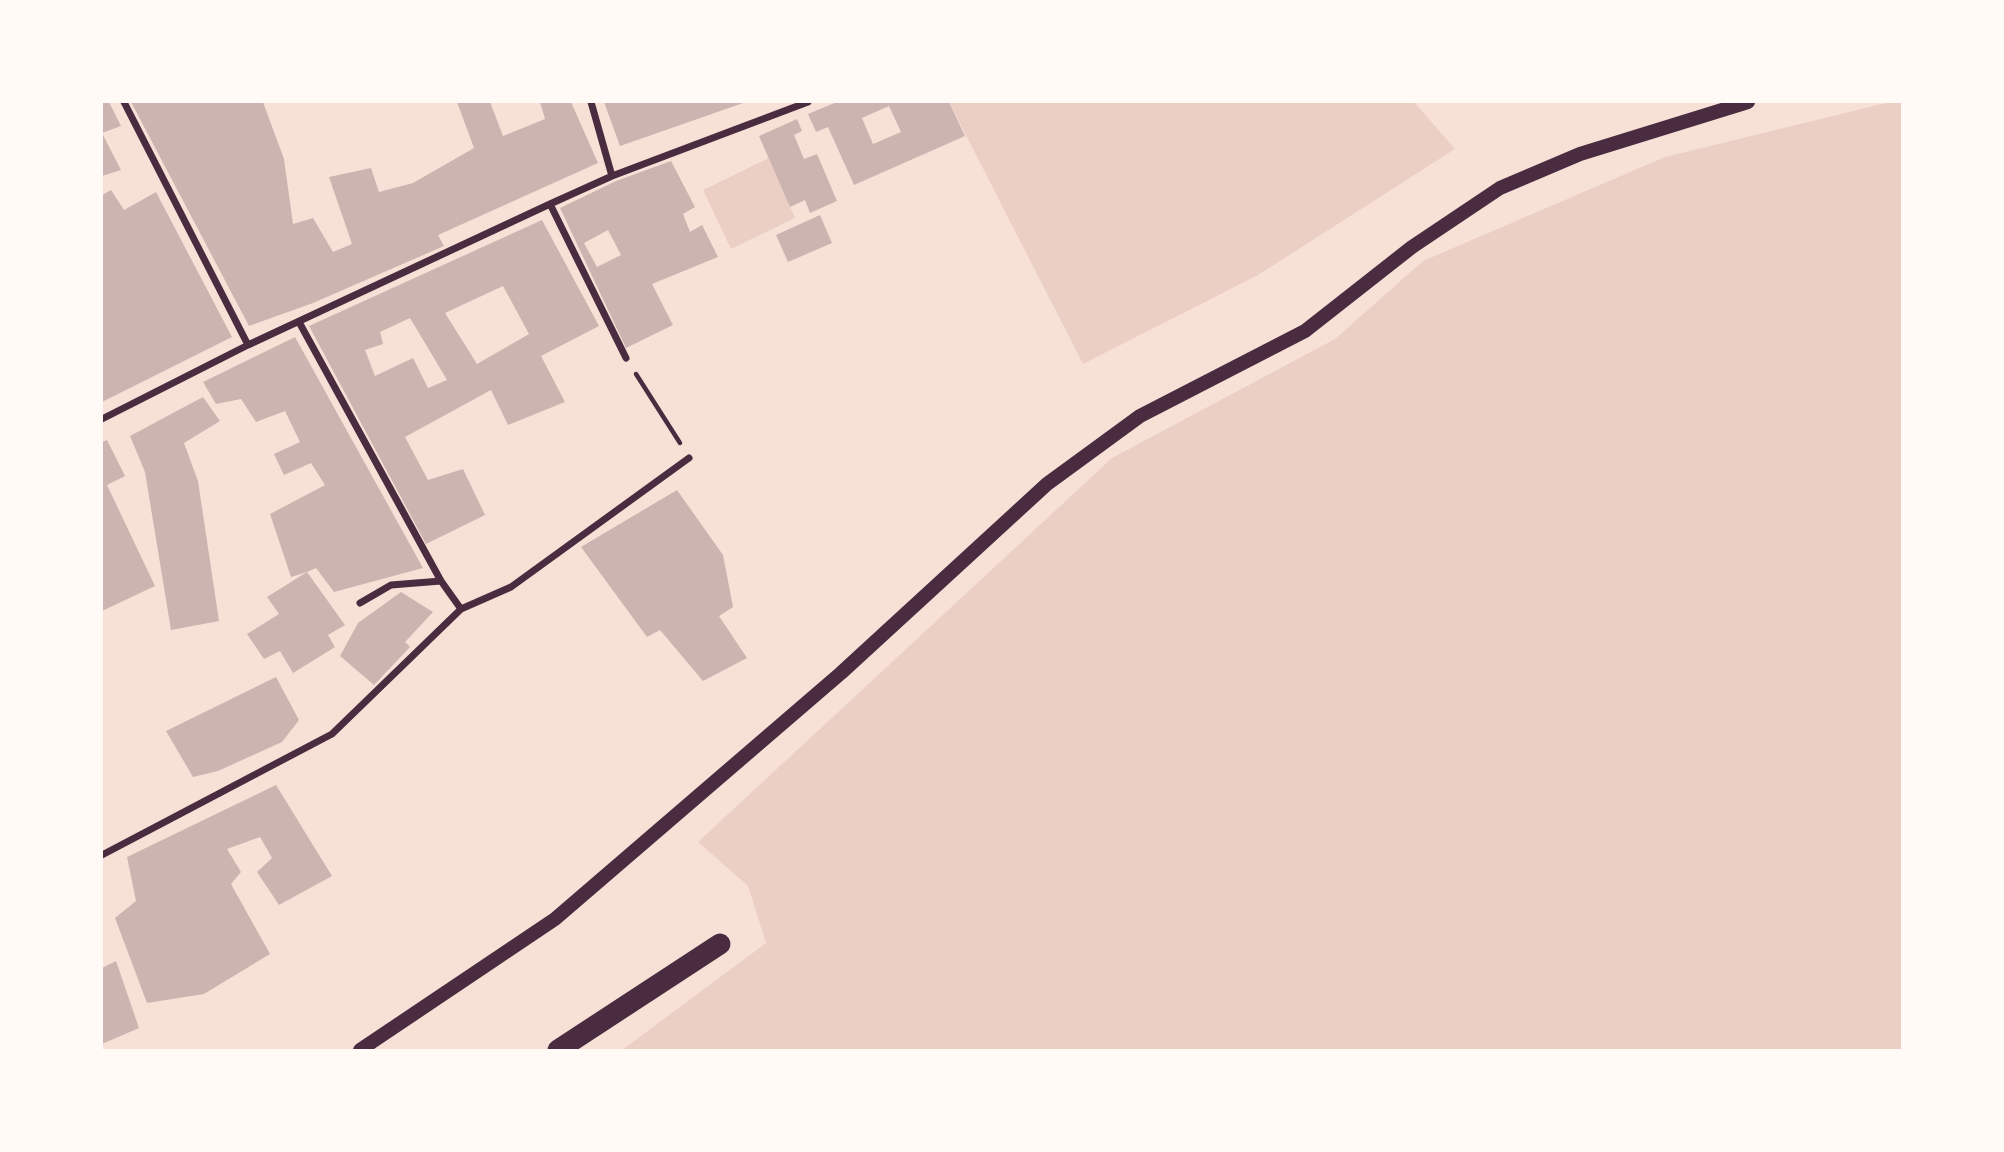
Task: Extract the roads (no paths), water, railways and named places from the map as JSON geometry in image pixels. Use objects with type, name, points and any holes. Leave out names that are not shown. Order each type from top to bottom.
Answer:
[{"type":"highway","points":[[558,1051],[720,944]]},
{"type":"main road","points":[[360,1051],[555,919],[841,673],[1046,484],[1140,416],[1305,331],[1412,247],[1500,188],[1580,154],[1748,102]]},
{"type":"street","points":[[124,102],[248,345]]},
{"type":"street","points":[[591,102],[612,176]]},
{"type":"street","points":[[102,419],[248,345],[612,176],[807,102]]},
{"type":"street","points":[[550,204],[626,358]]},
{"type":"street","points":[[299,322],[441,581],[461,609]]},
{"type":"street","points":[[102,855],[332,734],[461,609],[511,587],[689,458]]},
{"type":"street","points":[[360,603],[391,585],[441,581]]}]
